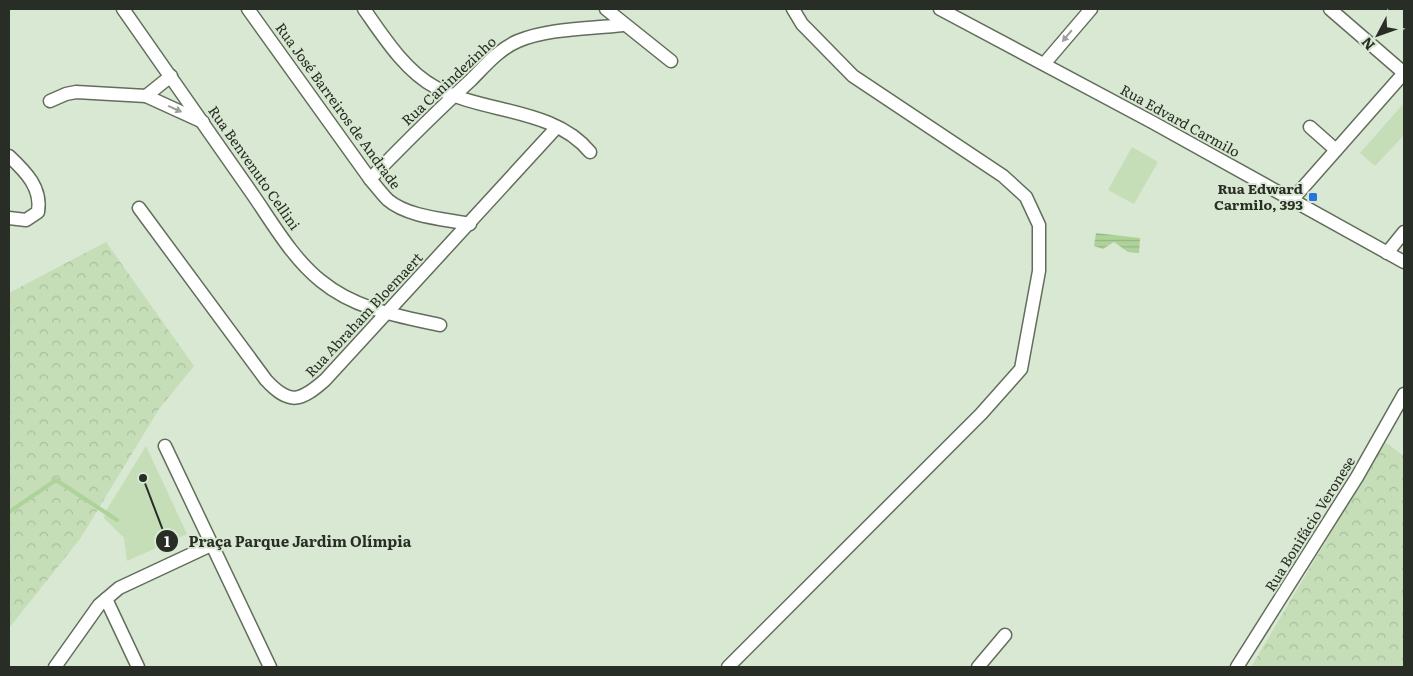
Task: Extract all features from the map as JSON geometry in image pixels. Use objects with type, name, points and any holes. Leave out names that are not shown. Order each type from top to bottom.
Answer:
[{"type":"street","name":"Rua Benvenuto Cellini","points":[[123,9],[304,264],[321,281],[364,306],[386,314],[440,325]]},
{"type":"street","name":"Rua José Barreiros de Andrade","points":[[248,9],[370,179],[389,200],[401,208],[470,224]]},
{"type":"street","points":[[364,9],[387,41],[422,78],[434,87],[454,96],[557,126],[580,139],[590,152]]},
{"type":"street","points":[[606,9],[623,25],[671,61]]},
{"type":"street","points":[[728,667],[982,414],[1021,369],[1039,271],[1039,225],[1026,198],[1003,176],[853,76],[802,24],[793,9]]},
{"type":"street","points":[[1044,64],[1090,9]]},
{"type":"street","points":[[1292,200],[1404,73],[1330,9]]},
{"type":"street","name":"Rua Edvard Carmilo","points":[[944,10],[1404,262]]},
{"type":"street","name":"Rua Canindezinho","points":[[370,179],[502,50],[516,42],[533,36],[623,25]]},
{"type":"street","points":[[146,96],[170,76]]},
{"type":"street","points":[[50,101],[76,92],[146,96],[204,122]]},
{"type":"street","name":"Rua Abraham Bloemaert","points":[[139,208],[266,380],[280,394],[294,398],[309,394],[470,224],[557,126]]},
{"type":"street","points":[[1310,127],[1336,150]]},
{"type":"street","points":[[9,156],[34,184],[39,203],[38,212],[26,220],[9,218]]},
{"type":"street","points":[[1386,253],[1404,232]]},
{"type":"street","name":"Rua Bonifácio Veronese","points":[[1237,667],[1342,502],[1404,394]]},
{"type":"street","points":[[165,446],[270,667]]},
{"type":"street","points":[[55,667],[94,611],[119,588],[211,545]]},
{"type":"street","points":[[106,599],[138,667]]},
{"type":"street","points":[[978,667],[1004,635]]},
{"type":"green space","points":[[1404,103],[1404,135],[1375,166],[1360,153]]},
{"type":"green space","points":[[1132,147],[1158,162],[1134,204],[1108,190]]},
{"type":"green space","points":[[106,242],[194,366],[159,409],[80,539],[9,628],[9,293]]},
{"type":"green space","points":[[1385,442],[1404,456],[1404,667],[1251,667]]},
{"type":"green space","points":[[146,446],[187,534],[127,561],[124,538],[104,518],[106,511]]},
{"type":"shaded area","points":[[1096,233],[1140,238],[1139,253],[1128,252],[1114,242],[1103,249],[1094,246]]},
{"type":"waterway","points":[[9,512],[56,480],[117,520]]},
{"type":"place","name":"Rua Edward Carmilo, 393","points":[[1313,197]]},
{"type":"place","name":"Praça Parque Jardim Olímpia","points":[[143,478]]}]
